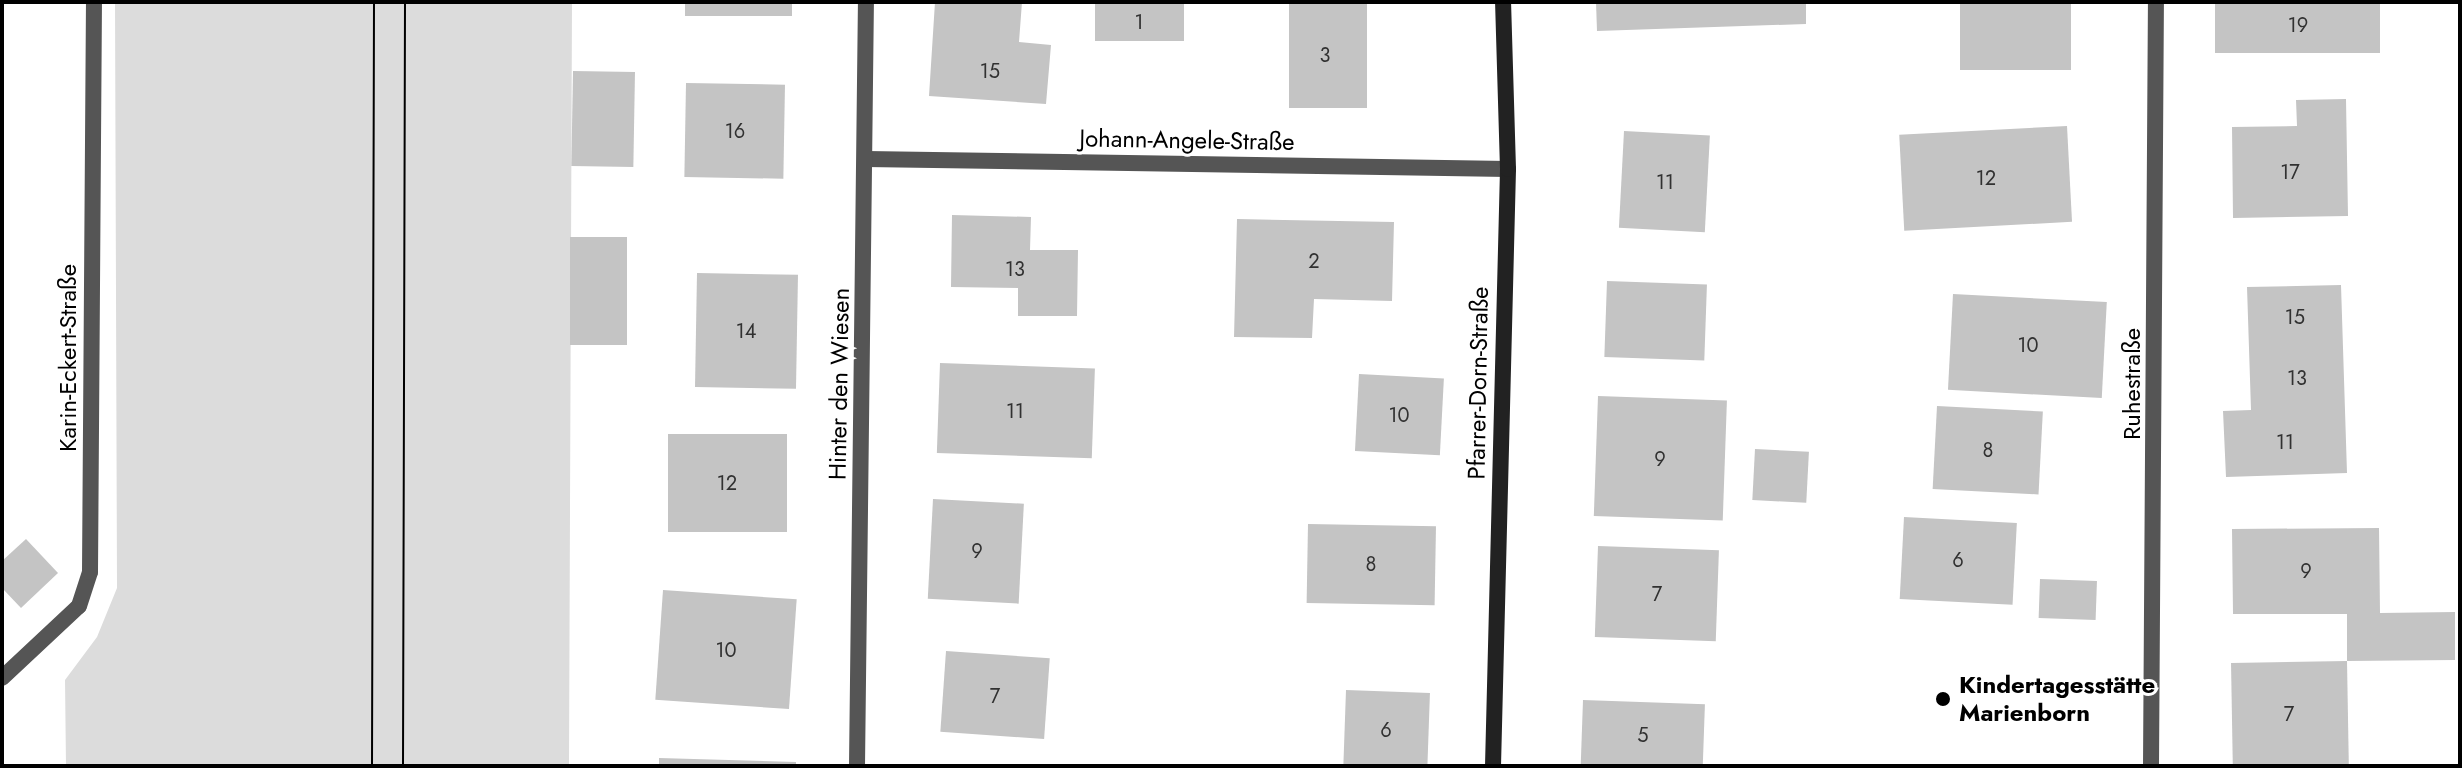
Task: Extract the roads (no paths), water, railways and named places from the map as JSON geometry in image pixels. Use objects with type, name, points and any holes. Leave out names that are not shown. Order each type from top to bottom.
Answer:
[{"type":"street","name":"Karin-Eckert-Straße","points":[[2,678],[79,606],[90,572],[94,2]]},
{"type":"street","name":"Hinter den Wiesen","points":[[857,766],[866,2]]},
{"type":"street","name":"Pfarrer-Dorn-Straße","points":[[1493,766],[1508,169],[1503,2]]},
{"type":"street","name":"Ruhestraße","points":[[2151,766],[2156,2]]},
{"type":"street","name":"Johann-Angele-Straße","points":[[866,159],[1508,169]]},
{"type":"tram line","points":[[372,766],[374,2]]},
{"type":"tram line","points":[[403,766],[405,2]]},
{"type":"place","name":"Kindertagesstätte Marienborn","points":[[1943,699]]}]
